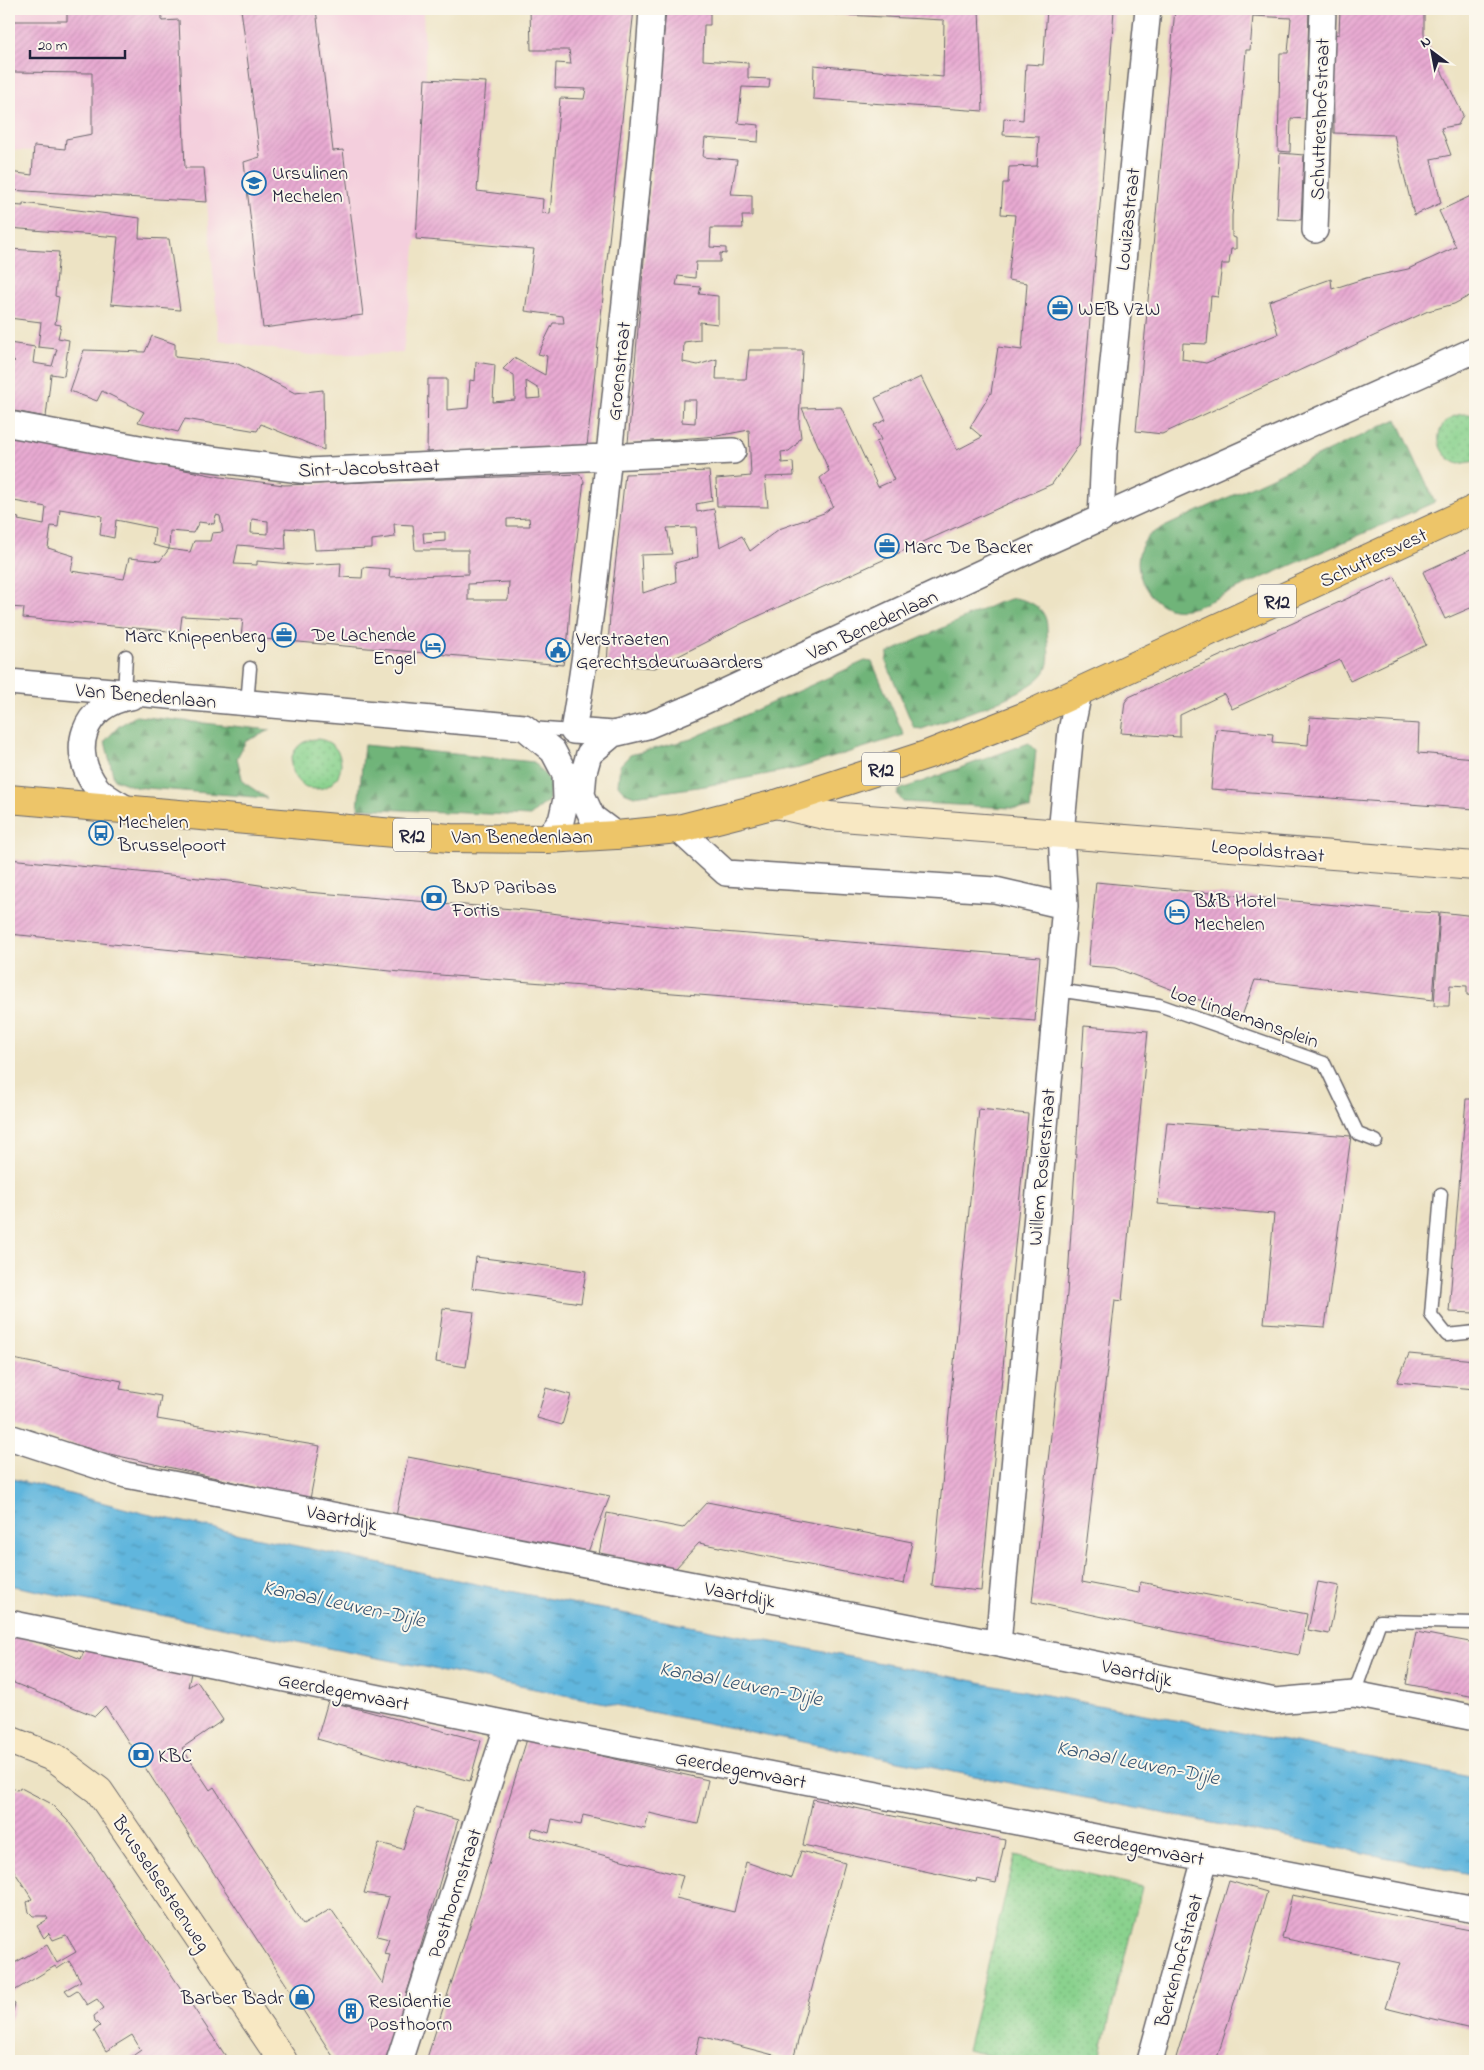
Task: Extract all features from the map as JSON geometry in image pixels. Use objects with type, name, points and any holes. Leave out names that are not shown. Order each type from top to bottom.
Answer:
[{"type":"main road","name":"Schuttersvest","points":[[1079,692],[1475,509]]},
{"type":"main road","name":"Van Benedenlaan","points":[[9,799],[450,838],[547,839],[678,829],[776,804],[928,754],[1028,715],[1079,692]]},
{"type":"main road","name":"Van Benedenlaan","points":[[776,804],[829,816],[1060,833]]},
{"type":"main road","name":"Leopoldstraat","points":[[1060,833],[1475,866]]},
{"type":"main road","name":"Brusselsesteenweg","points":[[9,1740],[55,1758],[99,1791],[283,2061]]},
{"type":"street","name":"Groenstraat","points":[[573,731],[581,685],[609,456],[647,85],[652,9]]},
{"type":"street","name":"Louizastraat","points":[[1102,519],[1104,453],[1148,9]]},
{"type":"street","name":"Schuttershofstraat","points":[[1315,230],[1323,9]]},
{"type":"street","name":"R12","points":[[1102,519],[1475,350]]},
{"type":"street","name":"Sint-Jacobstraat","points":[[9,424],[172,454],[308,471],[733,451]]},
{"type":"street","name":"Van Benedenlaan","points":[[573,731],[613,734],[647,726],[1102,519]]},
{"type":"street","name":"Van Benedenlaan","points":[[9,682],[134,695],[524,728]]},
{"type":"street","name":"Willem Rosierstraat","points":[[998,1644],[1065,906],[1060,833],[1071,731],[1079,692]]},
{"type":"street","name":"R12","points":[[129,810],[97,789],[84,764],[83,738],[93,715],[113,700],[134,695]]},
{"type":"street","points":[[524,728],[553,751],[565,774],[566,799],[561,821],[547,839]]},
{"type":"street","name":"Van Benedenlaan","points":[[613,734],[589,754],[584,772],[582,795],[592,817],[616,835]]},
{"type":"street","points":[[678,829],[726,873],[995,890],[1065,906]]},
{"type":"street","name":"Vaartdijk","points":[[9,1437],[126,1475],[998,1644],[1275,1701],[1354,1694],[1475,1718]]},
{"type":"street","name":"Geerdegemvaart","points":[[9,1623],[508,1724],[1475,1910]]},
{"type":"street","name":"Posthoornstraat","points":[[399,2061],[508,1724]]},
{"type":"street","name":"Berkenhofstraat","points":[[1150,2061],[1206,1859]]},
{"type":"lane","points":[[126,656],[134,695]]},
{"type":"lane","points":[[247,704],[250,668]]},
{"type":"lane","name":"Van Benedenlaan","points":[[524,728],[573,731]]},
{"type":"lane","name":"Loe Lindemansplein","points":[[1057,990],[1159,1005],[1324,1063],[1358,1134],[1376,1140]]},
{"type":"lane","points":[[1441,1194],[1431,1315],[1447,1335],[1475,1332]]},
{"type":"lane","points":[[1354,1694],[1380,1621],[1475,1623]]},
{"type":"shaded area","name":"Ursulinen Mechelen","points":[[9,9],[423,9],[426,78],[486,82],[477,191],[543,199],[542,213],[550,214],[607,255],[416,239],[403,353],[310,355],[219,340],[207,202],[30,191],[34,151],[11,150],[11,18],[9,18]]},
{"type":"green space","points":[[1469,414],[1475,417],[1475,461],[1459,464],[1442,451],[1439,434],[1442,426],[1449,419],[1457,415]]},
{"type":"green space","points":[[1397,419],[1435,502],[1196,607],[1179,610],[1169,608],[1160,603],[1146,588],[1141,578],[1138,558],[1141,548],[1151,534]]},
{"type":"green space","points":[[1014,598],[1032,604],[1044,615],[1049,658],[1047,667],[1041,677],[1028,686],[992,704],[922,729],[914,728],[886,662],[888,653],[997,603]]},
{"type":"green space","points":[[865,661],[872,662],[904,735],[799,768],[705,786],[634,796],[624,792],[618,785],[620,765],[630,755],[691,739]]},
{"type":"green space","points":[[136,716],[271,730],[246,741],[237,758],[243,782],[267,798],[135,787],[114,779],[105,741],[119,726]]},
{"type":"green space","points":[[311,739],[321,739],[334,746],[341,759],[341,769],[334,782],[321,789],[311,789],[302,785],[295,778],[291,769],[291,759],[295,750],[302,743]]},
{"type":"green space","points":[[1029,743],[1036,750],[1030,809],[903,802],[897,794],[899,790]]},
{"type":"green space","points":[[364,745],[534,762],[550,781],[549,800],[530,816],[358,808]]},
{"type":"green space","points":[[1015,1856],[1142,1887],[1099,2061],[1012,2061],[967,2050]]},
{"type":"water","name":"Kanaal Leuven-Dijle","points":[[9,1478],[146,1514],[509,1591],[1475,1778],[1475,1875],[9,1585]]},
{"type":"building","points":[[67,9],[162,9],[162,21],[179,20],[185,168],[204,168],[207,202],[9,190],[9,172],[32,175],[34,146],[65,149],[66,139],[92,134],[92,73],[11,72],[9,18],[11,17],[11,21],[67,21]]},
{"type":"building","points":[[241,9],[316,9],[333,151],[343,150],[363,315],[263,328],[244,162],[260,157]]},
{"type":"building","points":[[530,9],[634,9],[587,446],[427,453],[428,379],[447,379],[447,410],[468,408],[470,380],[475,381],[476,362],[495,365],[493,402],[515,400],[514,375],[503,369],[514,358],[545,375],[547,356],[538,354],[553,323],[564,323],[563,316],[525,311],[534,249],[416,239],[425,79],[486,82],[477,191],[543,199],[542,213],[550,214],[560,98],[584,99],[586,89],[555,88],[556,63],[571,64],[569,50],[531,50]],"holes":[[[526,381],[539,389],[540,398],[527,399]]]},
{"type":"building","points":[[666,9],[746,9],[746,12],[710,10],[710,25],[704,25],[703,60],[748,63],[748,78],[770,79],[769,88],[742,87],[738,123],[759,125],[758,142],[705,138],[703,157],[737,160],[731,194],[752,195],[752,216],[742,216],[743,228],[711,228],[710,247],[726,248],[726,254],[720,253],[720,262],[696,262],[695,278],[678,276],[676,285],[701,287],[699,294],[718,296],[718,324],[700,322],[700,340],[684,342],[683,362],[698,365],[717,359],[716,379],[746,379],[749,350],[803,350],[799,422],[801,437],[789,451],[781,452],[782,463],[793,462],[794,476],[765,477],[768,507],[717,506],[716,479],[751,476],[749,430],[717,436],[628,443]],"holes":[[[683,400],[696,400],[695,423],[682,422]]]},
{"type":"building","points":[[786,9],[979,9],[983,111],[813,99],[814,65],[943,77],[944,20],[785,12]]},
{"type":"building","points":[[1047,9],[1114,9],[1104,159],[1079,445],[1052,484],[743,623],[655,668],[607,665],[610,614],[625,474],[709,471],[712,501],[696,504],[697,512],[714,509],[720,547],[742,536],[750,551],[779,529],[824,513],[833,506],[820,478],[829,471],[802,408],[841,407],[878,487],[894,480],[876,442],[881,440],[874,425],[886,420],[875,398],[921,377],[957,450],[982,437],[970,427],[991,393],[998,347],[1022,350],[1027,283],[1008,280],[1015,215],[1001,214],[1003,183],[1008,183],[1009,167],[1037,166],[1039,137],[1003,135],[1004,118],[1023,120],[1026,64],[1043,65]],"holes":[[[696,527],[698,557],[675,563],[676,582],[643,593],[641,555],[672,554],[667,528]]]},
{"type":"building","points":[[1175,9],[1309,9],[1306,119],[1291,118],[1290,152],[1278,151],[1280,53],[1288,53],[1291,18],[1253,16],[1250,50],[1246,50],[1232,216],[1232,237],[1236,238],[1236,249],[1231,249],[1229,264],[1222,264],[1218,297],[1211,296],[1207,344],[1183,343],[1182,359],[1206,363],[1278,334],[1269,301],[1331,279],[1332,289],[1366,278],[1408,269],[1456,247],[1439,211],[1475,194],[1475,293],[1454,304],[1428,311],[1162,434],[1136,431]]},
{"type":"building","points":[[1340,9],[1424,9],[1424,35],[1463,115],[1458,125],[1441,128],[1451,155],[1431,159],[1441,203],[1414,215],[1394,135],[1334,133],[1333,35],[1339,34]]},
{"type":"building","points":[[1280,153],[1304,155],[1301,220],[1277,219]]},
{"type":"building","points":[[23,203],[140,218],[139,238],[169,239],[180,310],[111,304],[118,237],[9,228],[9,205],[23,206]]},
{"type":"building","points":[[9,249],[59,252],[55,296],[59,297],[55,324],[61,325],[58,338],[69,340],[64,376],[51,374],[46,417],[9,410],[9,362],[15,361],[9,360],[9,343],[35,347],[33,363],[52,366],[57,349],[38,347],[41,322],[9,318]]},
{"type":"building","points":[[152,336],[175,344],[175,357],[238,364],[295,393],[323,390],[324,450],[261,424],[257,431],[185,419],[178,432],[138,422],[144,412],[102,391],[97,401],[70,391],[84,350],[145,352]]},
{"type":"building","points":[[9,436],[221,477],[284,485],[580,474],[584,481],[572,579],[568,637],[563,665],[241,637],[243,619],[182,616],[180,632],[23,618],[24,608],[9,607],[9,516],[19,518],[18,520],[44,525],[46,507],[9,500]],"holes":[[[60,509],[102,516],[100,535],[114,538],[116,520],[155,528],[153,545],[169,549],[160,561],[129,558],[124,579],[71,571],[74,556],[48,548],[51,526],[58,527]],[[216,515],[220,516],[223,532],[212,533],[210,541],[194,541],[190,552],[169,549],[170,531],[193,533],[199,522],[214,524]],[[529,518],[530,526],[507,526],[507,519]],[[252,519],[268,521],[268,534],[251,533]],[[394,524],[413,525],[415,550],[468,550],[468,574],[389,577],[390,569],[363,567],[362,578],[340,577],[341,563],[304,565],[257,561],[257,565],[234,564],[238,545],[286,549],[285,528],[313,530],[315,550],[372,548],[372,540],[395,537]],[[445,532],[445,541],[424,543],[423,533]],[[509,582],[508,600],[468,600],[468,584]]]},
{"type":"building","points":[[1475,548],[1475,606],[1445,619],[1423,572]]},
{"type":"building","points":[[1395,577],[1426,645],[1350,681],[1340,660],[1232,709],[1224,694],[1180,715],[1180,737],[1121,733],[1125,702],[1129,697]]},
{"type":"building","points":[[1310,717],[1419,724],[1418,753],[1475,758],[1475,809],[1211,789],[1216,729],[1273,734],[1272,742],[1308,745]]},
{"type":"building","points":[[9,859],[239,882],[307,892],[525,910],[685,929],[1040,957],[1035,1021],[401,972],[9,934]]},
{"type":"building","points":[[1096,882],[1399,911],[1439,913],[1433,1000],[1255,980],[1242,1016],[1115,968],[1088,966]]},
{"type":"building","points":[[1440,912],[1475,916],[1475,996],[1467,995],[1467,986],[1450,985],[1449,1006],[1434,1006]]},
{"type":"building","points":[[1084,1026],[1148,1031],[1122,1301],[1115,1300],[1082,1582],[1139,1593],[1140,1582],[1307,1614],[1299,1655],[1032,1602],[1067,1294]]},
{"type":"building","points":[[1466,1099],[1475,1099],[1475,1313],[1449,1312]]},
{"type":"building","points":[[979,1109],[1028,1114],[981,1591],[932,1586]]},
{"type":"building","points":[[1167,1122],[1351,1136],[1325,1327],[1264,1323],[1274,1214],[1158,1204]]},
{"type":"building","points":[[476,1257],[586,1271],[581,1303],[472,1288]]},
{"type":"building","points":[[443,1308],[474,1312],[466,1367],[436,1362]]},
{"type":"building","points":[[9,1342],[15,1344],[13,1359],[122,1381],[120,1389],[161,1396],[157,1419],[320,1446],[310,1499],[101,1452],[9,1425]]},
{"type":"building","points":[[1409,1354],[1475,1360],[1475,1389],[1397,1382]]},
{"type":"building","points":[[546,1388],[571,1395],[562,1425],[537,1418]]},
{"type":"building","points":[[408,1457],[610,1496],[588,1552],[396,1516]]},
{"type":"building","points":[[707,1502],[912,1542],[904,1584],[699,1543],[675,1569],[599,1554],[607,1513],[683,1528]]},
{"type":"building","points":[[1318,1582],[1339,1586],[1329,1634],[1308,1630]]},
{"type":"building","points":[[1416,1632],[1475,1643],[1475,1697],[1406,1684]]},
{"type":"building","points":[[9,1634],[41,1643],[81,1659],[88,1641],[193,1663],[188,1687],[197,1681],[223,1720],[182,1748],[210,1790],[214,1787],[303,1925],[331,1909],[383,1984],[390,1955],[384,1954],[389,1939],[377,1936],[389,1897],[364,1893],[379,1843],[403,1849],[416,1808],[458,1820],[387,2061],[336,2061],[105,1706],[95,1716],[9,1681]]},
{"type":"building","points":[[328,1701],[481,1741],[470,1781],[317,1739]]},
{"type":"building","points":[[527,1739],[708,1780],[698,1824],[649,1813],[645,1829],[583,1815],[581,1825],[552,1819],[549,1833],[533,1828],[530,1836],[683,1876],[676,1898],[734,1912],[746,1862],[792,1878],[801,1851],[845,1863],[793,2060],[700,2036],[694,2061],[426,2061],[475,1910]]},
{"type":"building","points":[[9,1787],[17,1790],[21,1788],[50,1803],[67,1820],[229,2061],[134,2061],[131,2057],[141,2050],[132,2035],[106,2051],[94,2031],[100,2026],[95,2021],[94,2016],[104,2008],[97,1999],[87,2005],[77,1990],[69,1995],[65,1990],[81,1981],[69,1961],[57,1969],[55,1966],[9,1994],[9,1966],[47,1945],[57,1963],[76,1952],[66,1935],[53,1940],[49,1933],[44,1938],[37,1926],[48,1919],[46,1916],[33,1916],[29,1912],[27,1902],[32,1899],[9,1863],[9,1858],[13,1855],[9,1849]]},
{"type":"building","points":[[813,1799],[1005,1840],[996,1883],[977,1879],[976,1882],[803,1845]]},
{"type":"building","points":[[1229,1881],[1267,1892],[1224,2036],[1216,2061],[1175,2061]]},
{"type":"building","points":[[1292,1895],[1475,1931],[1475,2030],[1385,2008],[1400,1963],[1282,1938]]},
{"type":"building","points":[[9,2001],[15,2004],[9,2024]]},
{"type":"place","name":"Ursulinen Mechelen","points":[[254,183]]},
{"type":"place","name":"WEB VZW","points":[[1060,308]]},
{"type":"place","name":"Marc De Backer","points":[[887,546]]},
{"type":"place","name":"Marc Knippenberg","points":[[284,635]]},
{"type":"place","name":"De Lachende Engel","points":[[433,646]]},
{"type":"place","name":"Verstraeten Gerechtsdeurwaarders","points":[[558,650]]},
{"type":"place","name":"Mechelen Brusselpoort","points":[[101,833]]},
{"type":"place","name":"BNP Paribas Fortis","points":[[434,898]]},
{"type":"place","name":"B&B Hotel Mechelen","points":[[1177,912]]},
{"type":"place","name":"KBC","points":[[141,1755]]},
{"type":"place","name":"Barber Badr","points":[[302,1997]]},
{"type":"place","name":"Residentie Posthoorn","points":[[351,2011]]}]
